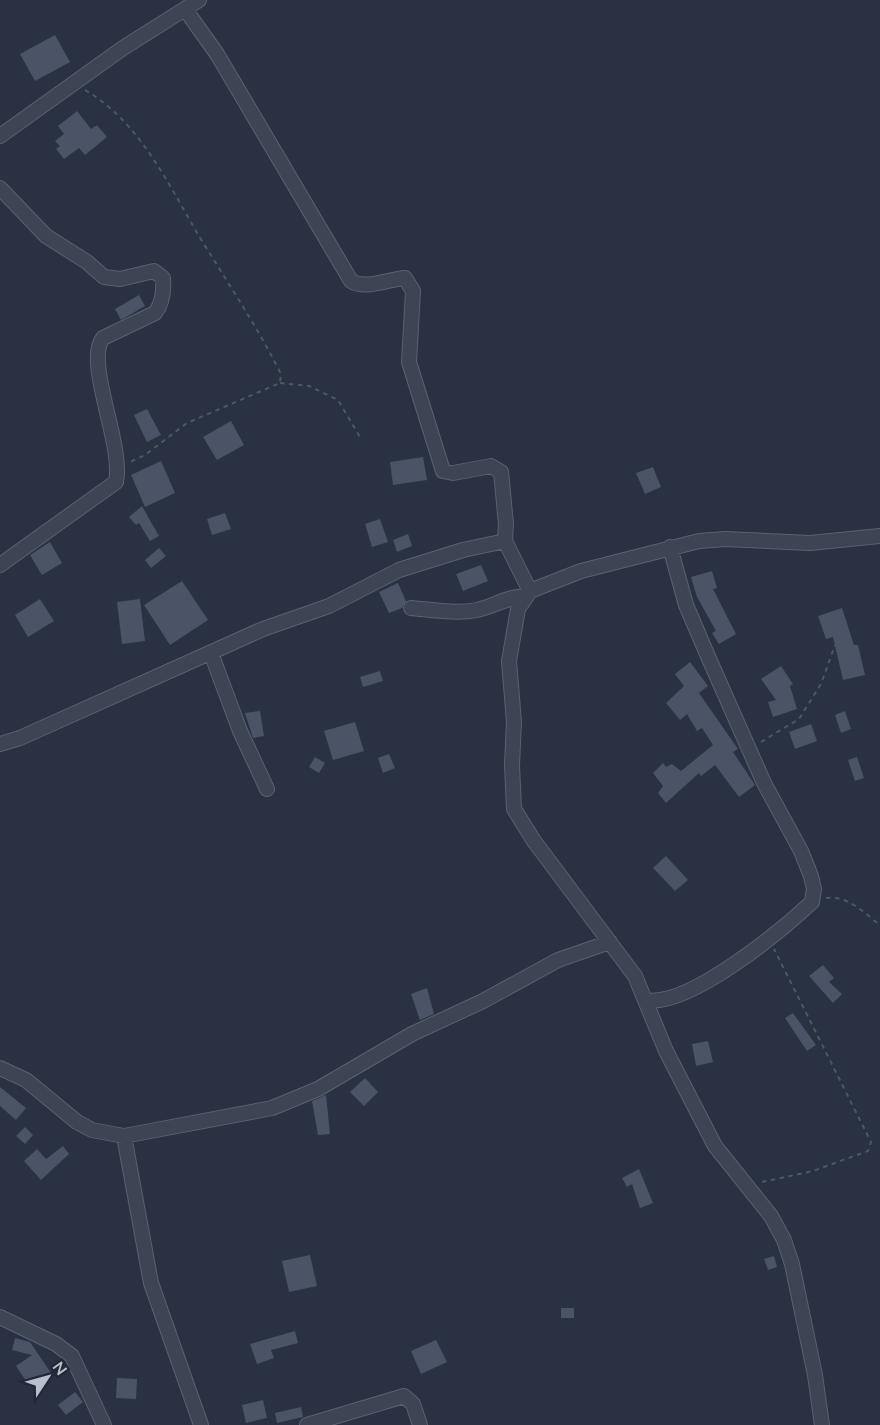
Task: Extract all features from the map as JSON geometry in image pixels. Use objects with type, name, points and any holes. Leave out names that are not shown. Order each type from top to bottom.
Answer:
[{"type":"street","points":[[0,136],[123,48],[199,0]]},
{"type":"street","points":[[185,9],[217,54],[351,281],[356,284],[371,284],[405,278],[411,285],[409,362],[443,471],[453,474],[491,466],[501,472],[506,524],[505,541],[529,593]]},
{"type":"street","points":[[0,188],[46,236],[87,262],[104,276],[120,279],[154,271],[163,278],[164,288],[160,306],[155,313],[103,338],[97,345],[99,374],[119,467],[116,482],[0,565]]},
{"type":"street","points":[[411,608],[460,612],[480,609],[513,596],[529,593],[581,571],[670,547],[725,538],[810,543],[880,536]]},
{"type":"street","points":[[0,744],[20,738],[290,618],[329,606],[399,570],[463,550],[505,541]]},
{"type":"street","points":[[646,1000],[668,1000],[697,988],[768,939],[812,902],[814,889],[801,851],[764,783],[751,748],[686,605],[670,547]]},
{"type":"street","points":[[529,593],[518,609],[509,661],[514,722],[512,765],[514,809],[534,841],[635,976],[651,1018],[715,1146],[771,1216],[784,1240],[792,1264],[815,1375],[822,1425]]},
{"type":"street","points":[[211,653],[240,731],[267,789]]},
{"type":"street","points":[[0,1068],[26,1080],[77,1122],[92,1130],[124,1136],[272,1108],[318,1089],[412,1034],[483,1001],[558,960],[610,942]]},
{"type":"street","points":[[124,1136],[151,1283],[201,1425]]},
{"type":"street","points":[[0,1317],[56,1344],[72,1356],[104,1425]]},
{"type":"street","points":[[307,1425],[404,1396],[413,1404],[420,1425]]},
{"type":"path","points":[[70,88],[86,90],[104,103],[142,141],[252,320],[281,374],[280,383]]},
{"type":"path","points":[[119,467],[145,455],[187,423],[280,383],[309,386],[338,400],[360,437]]},
{"type":"path","points":[[751,748],[799,719],[821,684],[835,645]]},
{"type":"path","points":[[812,902],[830,897],[839,898],[851,903],[880,925]]},
{"type":"path","points":[[744,1185],[813,1170],[868,1151],[871,1142],[768,939]]},
{"type":"building","points":[[55,35],[70,62],[35,81],[20,54]]},
{"type":"building","points":[[77,111],[91,129],[97,125],[107,137],[85,155],[79,148],[64,159],[56,149],[60,146],[55,141],[64,134],[58,126]]},
{"type":"building","points":[[139,295],[145,306],[121,320],[115,309]]},
{"type":"building","points":[[147,409],[161,435],[147,442],[134,415]]},
{"type":"building","points":[[231,421],[244,445],[217,460],[203,437]]},
{"type":"building","points":[[423,457],[427,480],[393,485],[390,462]]},
{"type":"building","points":[[161,461],[175,493],[145,507],[131,475]]},
{"type":"building","points":[[653,467],[661,487],[645,494],[636,473]]},
{"type":"building","points":[[142,506],[159,536],[150,541],[139,523],[136,525],[129,517]]},
{"type":"building","points":[[225,513],[231,529],[212,535],[207,519]]},
{"type":"building","points":[[380,519],[388,542],[372,547],[365,524]]},
{"type":"building","points":[[408,534],[412,546],[397,552],[393,540]]},
{"type":"building","points":[[50,542],[62,563],[42,575],[30,555]]},
{"type":"building","points":[[159,548],[166,556],[151,568],[145,560]]},
{"type":"building","points":[[481,565],[488,581],[463,591],[456,574]]},
{"type":"building","points":[[712,571],[717,588],[713,589],[736,634],[719,644],[712,633],[716,631],[697,597],[691,577]]},
{"type":"building","points":[[182,581],[208,620],[170,645],[144,605]]},
{"type":"building","points":[[398,583],[406,601],[402,608],[389,613],[379,592]]},
{"type":"building","points":[[40,599],[54,621],[28,637],[15,615]]},
{"type":"building","points":[[140,599],[145,641],[122,644],[117,602]]},
{"type":"building","points":[[842,608],[854,645],[858,645],[865,675],[843,680],[833,637],[826,639],[818,616]]},
{"type":"building","points":[[690,662],[708,686],[699,693],[738,749],[733,752],[755,785],[739,797],[715,765],[701,776],[699,773],[666,803],[658,793],[663,786],[653,773],[663,763],[666,767],[672,764],[681,771],[713,745],[702,728],[697,731],[687,714],[680,720],[666,703],[684,686],[675,674]]},
{"type":"building","points":[[781,666],[793,684],[790,686],[797,709],[773,717],[768,702],[776,700],[761,679]]},
{"type":"building","points":[[380,671],[383,681],[363,687],[360,677]]},
{"type":"building","points":[[260,711],[264,736],[253,738],[245,713]]},
{"type":"building","points":[[845,711],[851,729],[841,733],[835,715]]},
{"type":"building","points":[[355,722],[364,751],[333,760],[324,731]]},
{"type":"building","points":[[811,724],[817,741],[795,749],[789,732]]},
{"type":"building","points":[[389,754],[395,768],[383,773],[378,758]]},
{"type":"building","points":[[315,757],[325,763],[319,773],[309,767]]},
{"type":"building","points":[[857,757],[864,778],[855,781],[848,760]]},
{"type":"building","points":[[666,856],[688,880],[675,891],[653,868]]},
{"type":"building","points":[[823,965],[834,978],[829,982],[842,994],[833,1003],[809,976]]},
{"type":"building","points":[[427,988],[434,1014],[420,1020],[411,994]]},
{"type":"building","points":[[793,1013],[816,1045],[807,1051],[785,1018]]},
{"type":"building","points":[[708,1041],[713,1062],[696,1066],[692,1044]]},
{"type":"building","points":[[365,1078],[378,1092],[364,1106],[350,1092]]},
{"type":"building","points":[[0,1087],[26,1108],[16,1120],[0,1106]]},
{"type":"building","points":[[326,1095],[330,1134],[318,1135],[312,1101]]},
{"type":"building","points":[[25,1127],[33,1135],[25,1144],[16,1136]]},
{"type":"building","points":[[63,1146],[69,1154],[41,1180],[24,1161],[37,1149],[46,1159]]},
{"type":"building","points":[[639,1169],[653,1203],[640,1208],[632,1184],[627,1187],[622,1178]]},
{"type":"building","points":[[310,1255],[317,1286],[289,1292],[282,1261]]},
{"type":"building","points":[[774,1256],[777,1267],[768,1270],[764,1259]]},
{"type":"building","points":[[561,1308],[574,1308],[574,1318],[561,1318]]},
{"type":"building","points":[[295,1331],[298,1343],[271,1350],[274,1358],[257,1364],[250,1344]]},
{"type":"building","points":[[15,1338],[30,1342],[51,1373],[30,1387],[16,1366],[32,1355],[12,1350]]},
{"type":"building","points":[[436,1340],[447,1362],[421,1374],[411,1351]]},
{"type":"building","points":[[117,1378],[137,1379],[136,1399],[116,1398]]},
{"type":"building","points":[[75,1392],[83,1402],[66,1415],[58,1405]]},
{"type":"building","points":[[263,1400],[267,1418],[246,1423],[242,1405]]},
{"type":"building","points":[[301,1407],[303,1417],[277,1423],[275,1413]]}]
